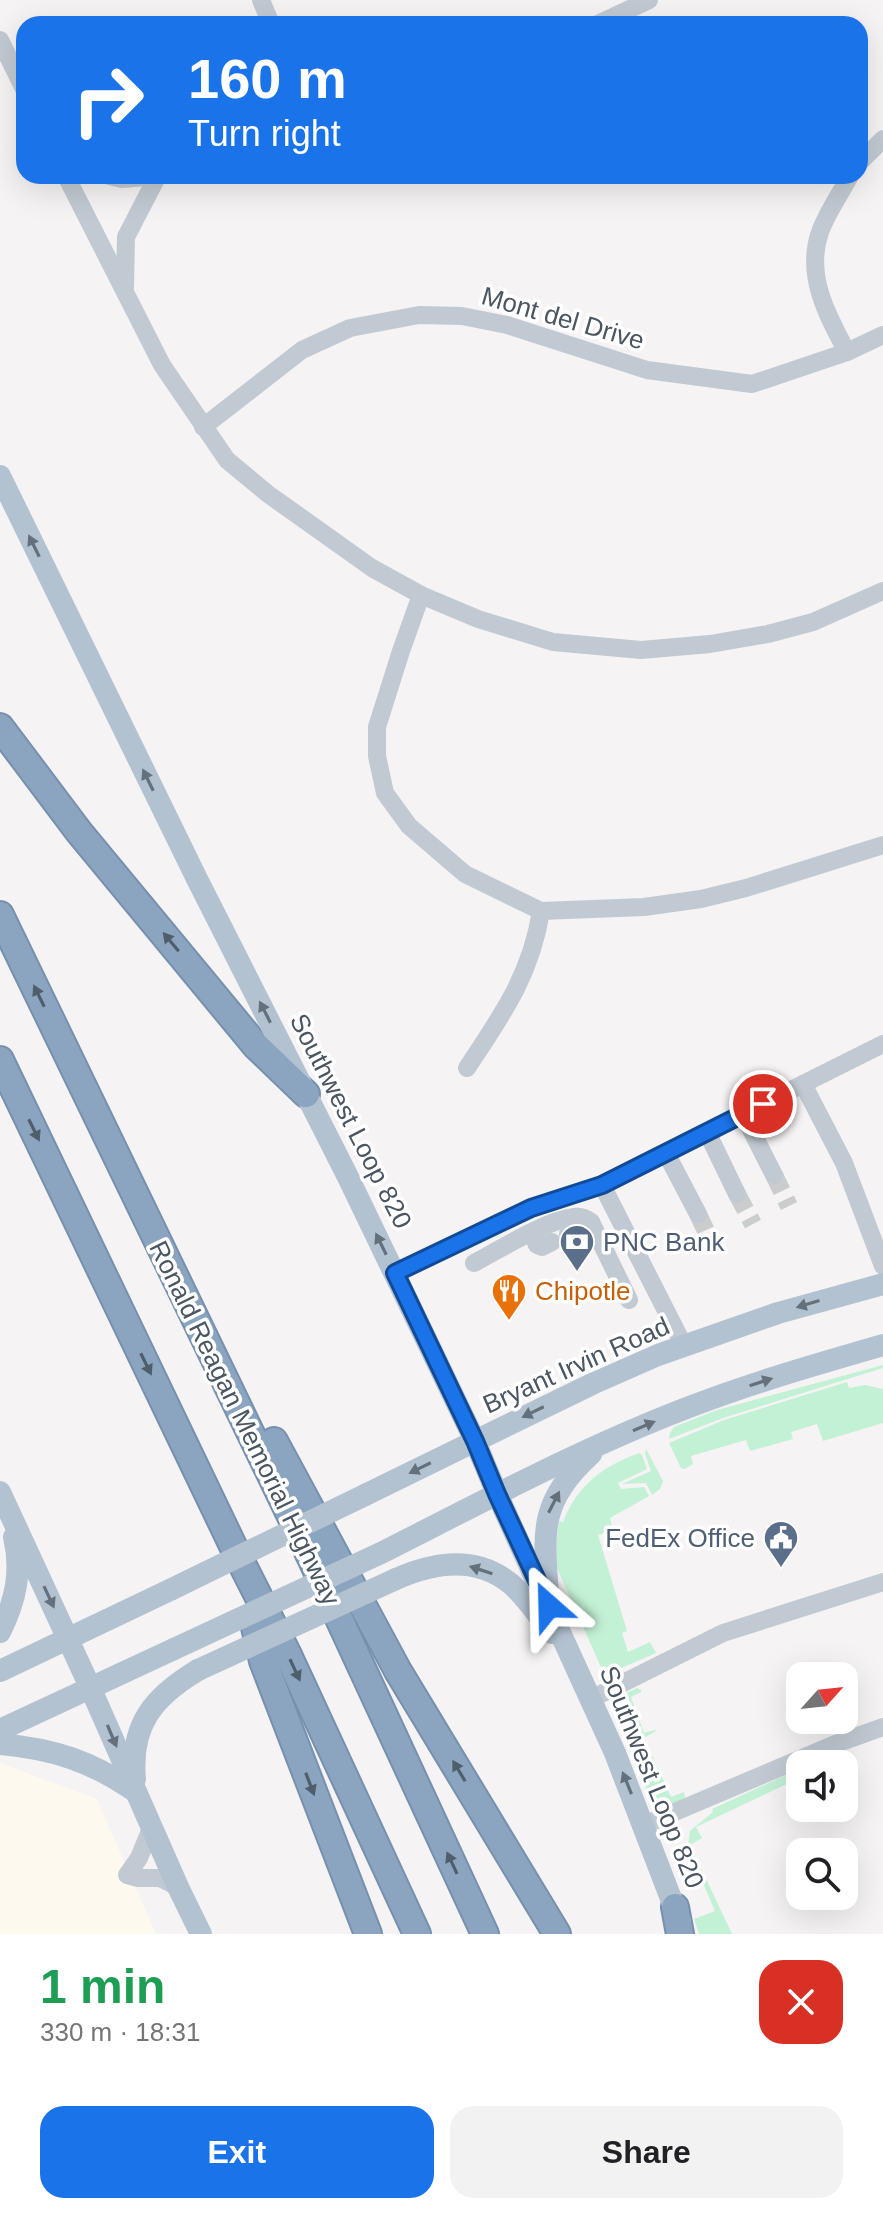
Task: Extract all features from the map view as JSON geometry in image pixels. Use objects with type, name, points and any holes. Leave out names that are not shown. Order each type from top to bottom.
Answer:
[{"type":"highway","points":[[0,727],[79,832],[256,1046],[306,1094]]},
{"type":"highway","name":"Ronald Reagan Memorial Highway","points":[[0,915],[311,1558],[485,1934]]},
{"type":"highway","points":[[56,1031],[83,1049],[285,1465],[398,1671],[557,1934]]},
{"type":"highway","points":[[0,1060],[288,1655],[417,1934]]},
{"type":"highway","points":[[235,1550],[263,1661],[368,1934]]},
{"type":"highway","points":[[675,1907],[682,1934]]},
{"type":"main road","name":"Southwest Loop 820","points":[[0,476],[197,879],[395,1273],[475,1441],[591,1699],[675,1907]]},
{"type":"main road","name":"Bryant Irvin Road","points":[[0,1671],[616,1373],[778,1313],[883,1284]]},
{"type":"main road","points":[[0,1730],[381,1553],[603,1444],[706,1400],[883,1345]]},
{"type":"main road","points":[[549,1606],[545,1541],[548,1515],[567,1480],[603,1444]]},
{"type":"main road","points":[[0,1632],[15,1590],[18,1557],[3,1498]]},
{"type":"main road","points":[[3,1498],[201,1934]]},
{"type":"main road","points":[[136,1793],[134,1762],[137,1740],[158,1698],[175,1684],[198,1670],[396,1579],[436,1564],[475,1567],[509,1583],[574,1663]]},
{"type":"main road","points":[[0,1744],[48,1750],[67,1756],[110,1775],[136,1793]]},
{"type":"street","points":[[616,7],[649,0]]},
{"type":"street","points":[[0,40],[16,73]]},
{"type":"street","points":[[868,154],[883,139]]},
{"type":"street","points":[[70,184],[162,365],[227,460],[268,494],[372,568],[421,595],[478,619],[553,642],[641,650],[710,644],[768,634],[813,622],[883,591]]},
{"type":"street","points":[[125,289],[126,237],[154,184]]},
{"type":"street","points":[[846,184],[820,232],[815,261],[818,292],[847,352]]},
{"type":"street","name":"Mont del Drive","points":[[203,427],[302,350],[350,328],[419,315],[462,316],[507,325],[647,370],[752,384],[847,352],[883,335]]},
{"type":"street","points":[[421,595],[377,727],[377,756],[385,793],[409,826],[465,874],[541,911],[644,907],[701,899],[883,845]]},
{"type":"street","points":[[467,1068],[502,1015],[526,970],[537,940],[541,911]]},
{"type":"street","points":[[395,1273],[531,1208],[602,1185],[883,1044]]},
{"type":"street","points":[[803,1084],[844,1163],[883,1266]]},
{"type":"street","points":[[743,1114],[774,1175]]},
{"type":"street","points":[[707,1132],[737,1194]]},
{"type":"street","points":[[666,1153],[698,1214]]},
{"type":"street","points":[[602,1185],[684,1346]]},
{"type":"street","points":[[474,1263],[552,1224],[576,1216],[585,1218],[591,1222],[629,1300]]},
{"type":"street","points":[[511,1217],[527,1236],[542,1247],[591,1222]]},
{"type":"street","points":[[591,1699],[723,1633],[883,1582]]},
{"type":"street","points":[[644,1825],[883,1727]]},
{"type":"street","points":[[152,1826],[139,1858],[127,1875],[160,1878],[178,1887]]},
{"type":"shaded area","points":[[0,1763],[97,1799],[156,1934],[0,1934]]},
{"type":"green space","points":[[883,1365],[883,1368],[723,1418],[669,1439],[674,1427],[717,1410]]},
{"type":"green space","points":[[847,1382],[849,1388],[865,1385],[883,1389],[883,1423],[823,1441],[817,1424],[791,1432],[793,1439],[750,1451],[746,1440],[691,1456],[693,1464],[685,1469],[681,1468],[669,1443],[724,1420]]},
{"type":"green space","points":[[646,1449],[663,1481],[660,1489],[652,1495],[646,1483],[622,1484],[651,1471]]},
{"type":"green space","points":[[639,1453],[647,1469],[618,1483],[621,1489],[644,1487],[649,1496],[610,1518],[613,1530],[598,1535],[627,1631],[622,1633],[628,1652],[650,1642],[656,1653],[612,1672],[600,1665],[554,1561],[559,1521],[563,1522],[576,1497],[603,1471]]},
{"type":"green space","points":[[637,1688],[641,1692],[631,1697],[644,1733],[656,1731],[644,1738],[671,1797],[684,1792],[685,1797],[677,1802],[664,1803],[652,1797],[631,1752],[621,1722],[619,1704],[623,1696]]},
{"type":"green space","points":[[786,1775],[786,1784],[696,1827],[702,1838],[690,1845],[732,1934],[699,1934],[694,1919],[715,1911],[688,1847],[690,1831],[713,1812],[712,1809]]},
{"type":"tunnel","points":[[774,1175],[789,1206]]},
{"type":"tunnel","points":[[737,1194],[753,1224]]},
{"type":"tunnel","points":[[698,1214],[712,1244]]},
{"type":"place","name":"PNC Bank","points":[[577,1273]]},
{"type":"place","name":"Chipotle","points":[[509,1322]]},
{"type":"place","name":"FedEx Office","points":[[781,1569]]},
{"type":"route","points":[[549,1606],[395,1273],[531,1208],[602,1185],[763,1104]]}]
